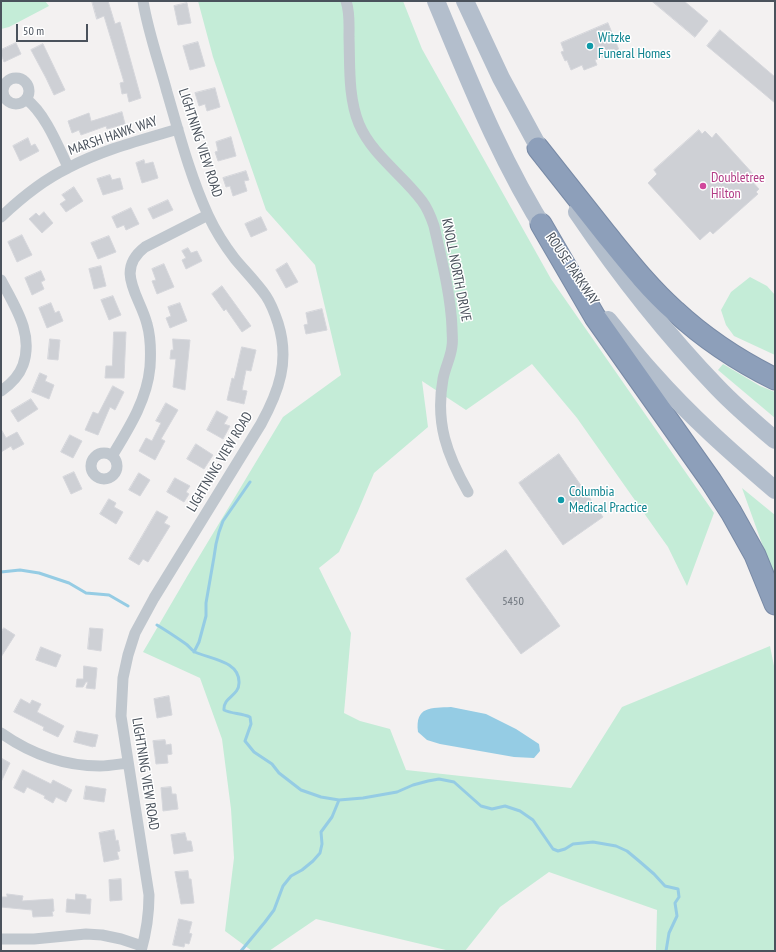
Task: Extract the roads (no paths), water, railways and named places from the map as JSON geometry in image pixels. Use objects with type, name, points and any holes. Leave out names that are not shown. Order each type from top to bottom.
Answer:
[{"type":"highway","points":[[538,148],[631,265],[674,311],[727,352],[751,367],[775,379]]},
{"type":"highway","points":[[541,224],[595,317],[707,474],[731,512],[755,555],[775,604]]},
{"type":"main road","name":"ROUSE PARKWAY","points":[[436,1],[482,110],[509,165],[541,224],[566,262],[602,313],[652,374],[692,416],[775,490]]},
{"type":"main road","points":[[465,1],[500,78],[538,148],[575,209],[635,294],[678,345],[718,388],[775,440]]},
{"type":"street","name":"LIGHTNING VIEW ROAD","points":[[142,949],[149,914],[149,895],[121,716],[122,678],[135,633],[154,598],[261,424],[273,402],[283,366],[280,329],[274,310],[266,296],[230,251],[208,216],[178,129],[151,35],[144,1]]},
{"type":"street","name":"KNOLL NORTH DRIVE","points":[[346,1],[349,19],[350,83],[355,115],[367,139],[423,202],[429,212],[434,226],[451,311],[452,327],[452,347],[441,394],[443,434],[455,469],[468,492]]},
{"type":"street","points":[[26,99],[34,105],[41,114],[68,167]]},
{"type":"street","name":"MARSH HAWK WAY","points":[[1,217],[28,193],[68,167],[124,146],[178,129]]},
{"type":"street","points":[[112,456],[138,411],[148,381],[150,367],[150,345],[147,323],[131,285],[130,268],[133,259],[138,252],[145,247],[208,216]]},
{"type":"street","points":[[1,280],[22,320],[26,332],[27,345],[26,357],[22,368],[8,386],[1,390]]},
{"type":"street","points":[[1,734],[26,749],[57,760],[101,766],[128,763]]},
{"type":"street","points":[[1,939],[34,939],[86,934],[102,935],[142,949]]},
{"type":"water","points":[[451,707],[486,714],[516,729],[539,744],[540,751],[534,758],[514,757],[440,744],[427,740],[418,732],[419,717],[422,713],[431,708]]},
{"type":"waterway","points":[[194,652],[199,642],[206,616],[206,603],[219,532],[223,521],[250,482]]},
{"type":"waterway","points":[[1,572],[20,570],[39,573],[69,583],[86,593],[109,595],[128,606]]},
{"type":"waterway","points":[[157,625],[172,634],[195,652],[223,662],[235,670],[239,683],[237,691],[226,702],[224,710],[250,717],[251,724],[245,741],[254,752],[272,764],[279,773],[301,790],[321,797],[339,800],[363,798],[397,792],[413,785],[439,779],[454,782],[481,806],[492,809],[505,806],[520,811],[533,820],[553,849],[558,851],[573,844],[593,842],[616,846],[627,851],[654,874],[665,886],[678,889],[679,897],[675,903],[677,916],[669,933],[666,951]]},
{"type":"waterway","points":[[241,951],[274,910],[283,886],[291,876],[302,870],[320,853],[322,844],[321,832],[332,817],[339,800]]},
{"type":"place","name":"Witzke Funeral Homes","points":[[590,46]]},
{"type":"place","name":"Doubletree Hilton","points":[[703,186]]},
{"type":"place","name":"Columbia Medical Practice","points":[[561,500]]}]
